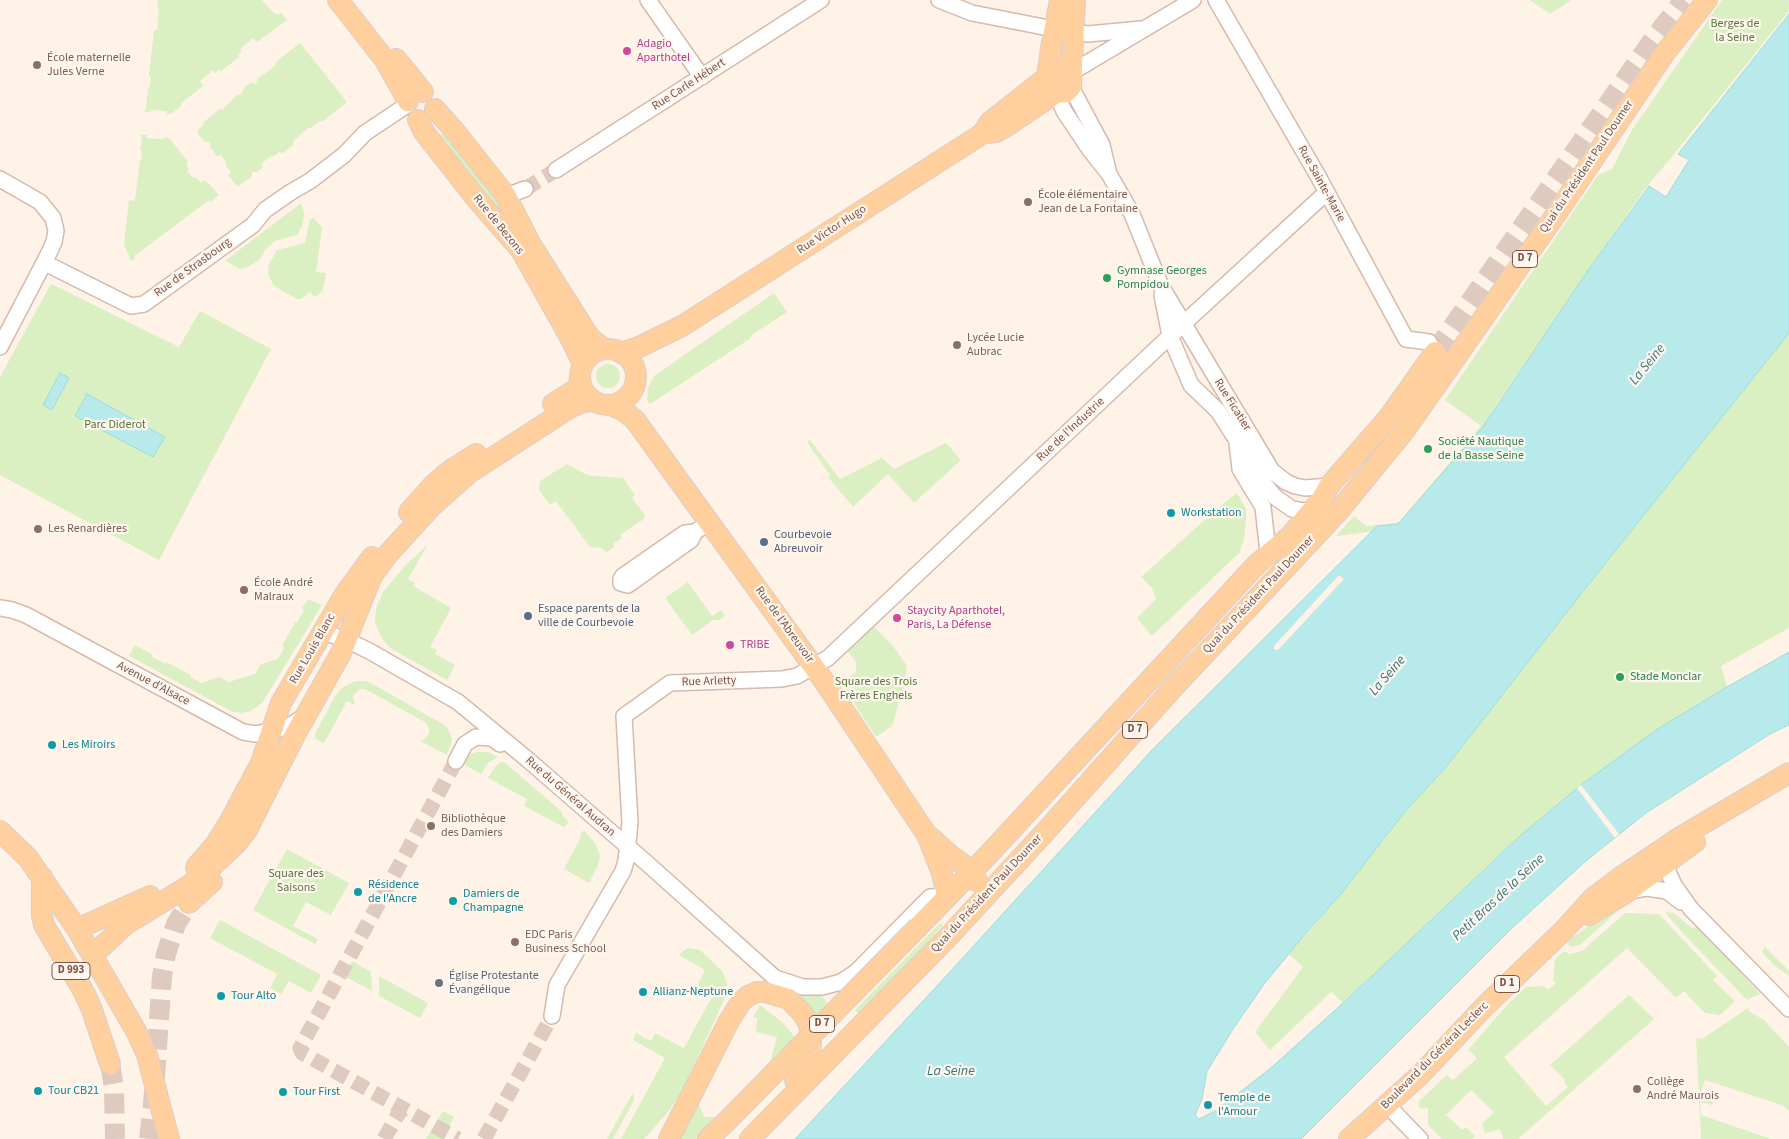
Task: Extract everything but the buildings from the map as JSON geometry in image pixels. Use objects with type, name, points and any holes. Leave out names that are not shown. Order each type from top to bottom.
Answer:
[{"type":"main road","name":"Rue de Bezons","points":[[338,0],[384,60],[414,105],[427,119],[434,113],[435,109],[506,196],[530,245],[590,338],[612,351]]},
{"type":"main road","name":"Rue de Bezons","points":[[350,0],[414,105],[424,132],[474,196],[521,250],[574,343],[582,373]]},
{"type":"main road","points":[[1060,0],[1064,30],[1062,82]]},
{"type":"main road","points":[[1064,30],[1075,0]]},
{"type":"main road","name":"Quai du Président Paul Doumer","points":[[750,1139],[771,1115],[935,950],[1046,831],[1172,688],[1336,513],[1405,430],[1559,210],[1664,54],[1707,0]]},
{"type":"main road","name":"Rue Victor Hugo","points":[[612,351],[639,347],[682,326],[982,134],[996,132],[1007,126],[1062,82]]},
{"type":"main road","name":"Rue Victor Hugo","points":[[635,373],[647,358],[682,326]]},
{"type":"main road","points":[[612,351],[628,358],[633,364],[635,373],[634,387],[626,399],[602,403],[582,390],[582,373],[588,357],[595,352],[612,351]]},
{"type":"main road","name":"Quai du Président Paul Doumer","points":[[708,1139],[918,927],[1268,554],[1281,545],[1322,499],[1328,486],[1389,417],[1435,352]]},
{"type":"main road","name":"Rue Louis Blanc","points":[[77,929],[161,891],[196,867],[215,845],[230,822],[261,763],[270,731],[281,703],[345,594],[363,568],[433,485],[448,472],[571,393],[582,373]]},
{"type":"main road","name":"Rue de l'Abreuvoir","points":[[631,393],[635,420]]},
{"type":"main road","name":"Rue Louis Blanc","points":[[94,955],[126,924],[187,887],[213,866],[242,836],[347,640],[372,576],[388,554],[432,506],[479,466],[571,406],[583,402],[602,403]]},
{"type":"main road","name":"Rue de l'Abreuvoir","points":[[602,403],[624,411],[635,420],[702,527],[814,666],[927,835],[942,874],[947,896]]},
{"type":"main road","name":"Boulevard du Général Leclerc","points":[[1349,1139],[1421,1074],[1484,1007],[1564,930],[1592,898],[1673,842],[1789,773]]},
{"type":"main road","name":"Boulevard du Général Leclerc","points":[[1564,930],[1627,892],[1661,868],[1768,786]]},
{"type":"main road","name":"Rue Louis Blanc","points":[[189,903],[232,861],[245,839],[258,809]]},
{"type":"main road","name":"D 993","points":[[0,831],[28,858],[94,955],[147,1055],[169,1139]]},
{"type":"main road","name":"Rue de l'Abreuvoir","points":[[927,835],[972,871]]},
{"type":"main road","points":[[935,950],[944,930],[975,893],[978,886],[977,879],[972,871]]},
{"type":"main road","name":"D 993","points":[[42,878],[42,916],[44,925],[85,994],[110,1064]]},
{"type":"main road","points":[[669,1139],[729,1021],[741,1002],[757,992],[765,992],[789,999]]},
{"type":"main road","name":"D 7","points":[[771,1115],[806,1064],[811,1051],[809,1024],[803,1014],[789,999]]},
{"type":"street","points":[[648,0],[702,77]]},
{"type":"street","name":"Rue Carle Hébert","points":[[556,170],[821,0]]},
{"type":"street","points":[[939,0],[972,13],[1064,30]]},
{"type":"street","name":"Rue Victor Hugo","points":[[1062,82],[1145,28],[1193,0]]},
{"type":"street","name":"Rue Sainte-Marie","points":[[1216,0],[1326,192],[1406,339],[1429,342],[1435,352]]},
{"type":"street","name":"Rue Victor Hugo","points":[[1064,30],[1088,34],[1145,28]]},
{"type":"street","name":"Rue Ficatier","points":[[1062,82],[1064,111],[1084,142],[1109,174],[1132,214],[1161,286],[1272,471],[1286,482],[1295,486],[1305,488],[1328,486]]},
{"type":"street","name":"Rue de Strasbourg","points":[[46,259],[49,265],[131,306],[144,304],[253,225],[265,210],[310,181],[344,155],[365,133],[414,105]]},
{"type":"street","points":[[0,180],[40,202],[53,218],[55,225],[55,236],[46,259],[0,347]]},
{"type":"street","points":[[506,196],[525,190]]},
{"type":"street","name":"Rue de l'Industrie","points":[[814,666],[828,658],[1326,192]]},
{"type":"street","name":"Rue Ficatier","points":[[1161,286],[1170,336],[1191,385],[1218,411],[1266,486],[1276,497],[1292,509],[1310,513],[1336,513]]},
{"type":"street","name":"Rue Ficatier","points":[[1237,439],[1240,469],[1263,507],[1268,554]]},
{"type":"street","name":"Avenue d'Alsace","points":[[0,608],[17,611],[26,615],[236,730],[250,734],[270,731],[291,725],[307,714]]},
{"type":"street","name":"Rue du Général Audran","points":[[323,632],[347,640],[458,702],[528,760],[774,978],[789,999]]},
{"type":"street","name":"Rue Arletty","points":[[628,848],[630,823],[624,716],[670,683],[782,679],[797,676],[814,666]]},
{"type":"street","points":[[456,761],[467,743],[476,737],[483,736],[492,738],[510,753],[528,760]]},
{"type":"street","points":[[1667,892],[1659,860],[1673,842]]},
{"type":"street","points":[[552,1016],[557,985],[623,871],[628,848]]},
{"type":"street","points":[[1661,868],[1691,909],[1789,1009]]},
{"type":"street","points":[[1627,892],[1647,888],[1667,892],[1691,909]]},
{"type":"street","name":"Quai du Président Paul Doumer","points":[[774,978],[803,987],[822,987],[841,982],[856,972],[930,897],[947,896]]},
{"type":"street","points":[[1387,1105],[1420,1139]]},
{"type":"green space","points":[[158,0],[262,0],[273,12],[277,15],[281,13],[287,20],[257,42],[253,38],[240,49],[242,51],[238,55],[239,57],[221,71],[219,69],[215,73],[213,70],[200,81],[203,86],[180,104],[181,106],[171,114],[167,114],[167,111],[151,110],[150,112],[145,112],[151,77],[149,76],[154,30],[157,30]]},
{"type":"green space","points":[[1530,0],[1571,0],[1550,14]]},
{"type":"green space","name":"Berges de la Seine","points":[[1722,0],[1789,0],[1789,11],[1644,190],[1492,411],[1497,416],[1401,528],[1336,536],[1354,516],[1366,526],[1398,523],[1481,426],[1445,400],[1598,175],[1612,169],[1632,130]]},
{"type":"green space","points":[[300,43],[347,102],[322,122],[320,121],[311,128],[309,127],[283,153],[279,152],[271,156],[261,164],[263,167],[257,172],[252,172],[252,176],[239,186],[236,185],[228,175],[231,172],[226,166],[226,162],[221,155],[217,156],[210,147],[209,142],[205,142],[197,133],[198,130],[204,125],[203,123],[206,120],[220,109],[222,110],[238,94],[241,95],[243,89],[251,82],[255,84],[257,79],[275,66],[277,61]]},
{"type":"green space","points":[[447,130],[503,200],[517,230],[435,139]]},
{"type":"green space","points":[[141,135],[147,135],[147,138],[164,139],[164,137],[170,139],[188,162],[186,164],[189,169],[187,171],[193,178],[196,177],[201,183],[205,180],[219,195],[211,202],[209,200],[134,256],[136,258],[131,261],[124,245],[129,200],[135,201],[142,151],[140,150]]},
{"type":"green space","points":[[301,203],[304,214],[303,223],[297,235],[275,241],[265,250],[259,260],[246,268],[240,269],[225,261]]},
{"type":"green space","points":[[314,218],[322,228],[316,272],[326,273],[323,291],[315,297],[310,292],[301,299],[297,299],[274,286],[268,274],[269,264],[277,250],[305,243],[310,219]]},
{"type":"green space","name":"Parc Diderot","points":[[51,284],[179,347],[200,311],[271,349],[159,560],[0,475],[0,377]]},
{"type":"green space","points":[[774,293],[787,312],[750,336],[751,338],[650,404],[647,401],[648,388],[654,376]]},
{"type":"green space","name":"Stade Monclar","points":[[1789,333],[1789,628],[1721,666],[1727,687],[1656,730],[1577,788],[1521,835],[1343,1003],[1331,992],[1270,1050],[1255,1032],[1303,967],[1289,954],[1340,895],[1403,814],[1446,767]]},
{"type":"green space","points":[[608,364],[616,368],[620,376],[616,384],[608,388],[600,384],[596,376],[600,368]]},
{"type":"green space","points":[[810,440],[840,479],[882,458],[894,469],[946,443],[961,460],[914,503],[888,474],[853,507],[828,477],[830,475],[807,442]]},
{"type":"green space","points":[[567,464],[592,476],[623,478],[635,495],[632,498],[645,515],[644,519],[620,535],[622,538],[613,544],[614,547],[606,553],[602,548],[590,547],[556,501],[550,505],[539,490],[540,481]]},
{"type":"green space","points":[[1237,493],[1246,509],[1244,539],[1239,553],[1152,636],[1137,618],[1156,599],[1152,588],[1141,577]]},
{"type":"green space","points":[[428,544],[408,579],[415,583],[413,586],[451,608],[430,647],[437,650],[435,654],[455,665],[447,680],[390,648],[382,639],[375,623],[376,608],[383,592],[404,567]]},
{"type":"green space","points":[[688,582],[712,616],[721,610],[725,616],[719,620],[713,620],[692,635],[665,598]]},
{"type":"green space","points":[[308,599],[322,605],[262,703],[251,711],[241,713],[231,711],[129,656],[135,645],[165,664],[166,662],[191,675],[190,677],[201,683],[219,677],[229,682],[255,674],[261,664],[278,659],[284,648],[282,646],[304,610],[302,608]]},
{"type":"green space","name":"Square des Trois Frères Enghels","points":[[873,626],[893,646],[907,666],[904,685],[892,726],[876,737],[840,682],[856,673],[856,662],[846,649]]},
{"type":"green space","points":[[355,681],[371,683],[446,726],[452,740],[447,755],[420,741],[425,739],[429,733],[429,728],[425,722],[365,689],[360,689],[354,694],[355,705],[347,701],[324,743],[316,739],[315,734],[335,696],[343,687]]},
{"type":"green space","points":[[477,752],[488,752],[498,757],[488,763],[481,774],[461,763],[469,755]]},
{"type":"green space","points":[[501,762],[504,762],[561,811],[569,822],[564,827],[524,806],[527,799],[488,778],[494,768]]},
{"type":"green space","points":[[584,831],[595,843],[600,855],[598,865],[589,883],[564,869],[580,839],[581,832]]},
{"type":"green space","name":"Square des Saisons","points":[[287,849],[349,883],[331,915],[306,902],[293,926],[318,939],[315,944],[253,910]]},
{"type":"green space","points":[[1628,898],[1631,902],[1628,905],[1621,908],[1580,945],[1570,947],[1568,943],[1570,939]]},
{"type":"green space","points":[[1665,912],[1674,913],[1693,929],[1698,925],[1760,994],[1747,1000]]},
{"type":"green space","points":[[1625,913],[1659,914],[1717,976],[1713,980],[1735,1001],[1720,1015],[1705,1013],[1684,991],[1676,998],[1627,948],[1504,1057],[1546,1106],[1568,1087],[1564,1082],[1565,1080],[1550,1065],[1629,995],[1654,1019],[1518,1139],[1503,1139],[1500,1129],[1485,1133],[1482,1124],[1494,1112],[1471,1090],[1446,1115],[1462,1130],[1466,1127],[1475,1136],[1472,1139],[1442,1139],[1428,1125],[1428,1108],[1422,1109],[1419,1107],[1419,1101],[1447,1075],[1453,1080],[1477,1058],[1468,1050],[1507,1005],[1526,987],[1544,986],[1548,990],[1556,983],[1553,980],[1555,959],[1564,951],[1570,954],[1582,951]]},
{"type":"green space","points":[[220,920],[321,975],[311,993],[289,981],[281,994],[270,988],[277,974],[210,938]]},
{"type":"green space","points":[[940,923],[943,925],[860,1015],[855,1010]]},
{"type":"green space","points":[[1765,947],[1789,971],[1789,976],[1773,964],[1762,952]]},
{"type":"green space","points":[[688,948],[700,950],[722,971],[727,983],[725,998],[682,1091],[668,1112],[644,1139],[621,1139],[665,1058],[633,1040],[636,1033],[651,1041],[655,1033],[684,1048],[712,997],[696,988],[705,970],[679,955]]},
{"type":"green space","points":[[352,961],[371,972],[372,991],[344,976]]},
{"type":"green space","points":[[379,976],[428,1003],[420,1018],[379,996]]},
{"type":"green space","points":[[796,992],[820,993],[830,1007],[815,1022]]},
{"type":"green space","points":[[760,1005],[782,1022],[796,1040],[772,1063],[770,1062],[777,1037],[756,1032],[757,1018],[753,1017]]},
{"type":"green space","points":[[1748,1008],[1751,1013],[1763,1019],[1789,1047],[1789,1111],[1784,1106],[1705,1080],[1701,1092],[1715,1097],[1712,1105],[1700,1102],[1701,1115],[1771,1139],[1701,1139],[1696,1038],[1702,1039]]},
{"type":"green space","points":[[632,1094],[634,1100],[613,1139],[607,1139]]},
{"type":"green space","points":[[697,1103],[704,1117],[717,1118],[696,1139],[679,1139]]},
{"type":"green space","points":[[443,1111],[454,1117],[442,1139],[426,1139]]},
{"type":"water","points":[[1789,14],[1789,333],[1446,767],[1403,814],[1340,895],[1265,983],[1207,1071],[1202,1099],[1195,1115],[1199,1119],[1217,1110],[1272,1067],[1354,993],[1521,835],[1581,785],[1656,730],[1789,652],[1789,725],[1770,734],[1646,813],[1587,860],[1511,929],[1301,1139],[795,1139],[1152,750],[1377,526],[1398,524],[1482,428],[1587,272],[1649,186],[1666,197],[1689,160],[1678,154]]},
{"type":"water","points":[[60,373],[69,378],[52,410],[43,405]]},
{"type":"water","points":[[87,394],[165,437],[153,457],[75,416]]},
{"type":"pier","points":[[1339,575],[1344,579],[1278,650],[1274,649],[1274,646]]},
{"type":"pier","points":[[1581,785],[1619,834],[1615,838],[1577,788]]},
{"type":"tunnel","points":[[1435,352],[1652,41],[1684,0]]},
{"type":"tunnel","points":[[525,189],[556,170]]},
{"type":"tunnel","points":[[456,761],[300,1048],[302,1053],[458,1139]]},
{"type":"tunnel","points":[[149,1139],[162,976],[166,954],[176,924],[189,903]]},
{"type":"tunnel","points":[[484,1139],[552,1016]]},
{"type":"tunnel","points":[[110,1064],[114,1087],[115,1139]]},
{"type":"tunnel","points":[[384,1139],[400,1111],[405,1109]]},
{"type":"place","name":"Adagio Aparthotel","points":[[627,51]]},
{"type":"place","name":"École maternelle Jules Verne","points":[[37,65]]},
{"type":"place","name":"École élémentaire Jean de La Fontaine","points":[[1028,202]]},
{"type":"place","name":"Gymnase Georges Pompidou","points":[[1107,278]]},
{"type":"place","name":"Lycée Lucie Aubrac","points":[[957,345]]},
{"type":"place","name":"Société Nautique de la Basse Seine","points":[[1428,449]]},
{"type":"place","name":"Workstation","points":[[1171,513]]},
{"type":"place","name":"Les Renardières","points":[[38,529]]},
{"type":"place","name":"Courbevoie Abreuvoir","points":[[764,542]]},
{"type":"place","name":"École André Malraux","points":[[244,590]]},
{"type":"place","name":"Espace parents de la ville de Courbevoie","points":[[528,616]]},
{"type":"place","name":"Staycity Aparthotel, Paris, La Défense","points":[[897,618]]},
{"type":"place","name":"TRIBE","points":[[730,645]]},
{"type":"place","name":"Stade Monclar","points":[[1620,677]]},
{"type":"place","name":"Les Miroirs","points":[[52,745]]},
{"type":"place","name":"Bibliothèque des Damiers","points":[[431,826]]},
{"type":"place","name":"Résidence de l'Ancre","points":[[358,892]]},
{"type":"place","name":"Damiers de Champagne","points":[[453,901]]},
{"type":"place","name":"EDC Paris Business School","points":[[515,942]]},
{"type":"place","name":"Église Protestante Évangélique","points":[[439,983]]},
{"type":"place","name":"Allianz-Neptune","points":[[643,992]]},
{"type":"place","name":"Tour Alto","points":[[221,996]]},
{"type":"place","name":"Collège André Maurois","points":[[1637,1089]]},
{"type":"place","name":"Tour CB21","points":[[38,1091]]},
{"type":"place","name":"Tour First","points":[[283,1092]]},
{"type":"place","name":"Temple de l'Amour","points":[[1208,1105]]},
{"type":"water label","name":"La Seine","points":[[1648,365]]},
{"type":"water label","name":"La Seine","points":[[1388,676]]},
{"type":"water label","name":"Petit Bras de la Seine","points":[[1499,898]]},
{"type":"water label","name":"La Seine","points":[[951,1072]]}]
